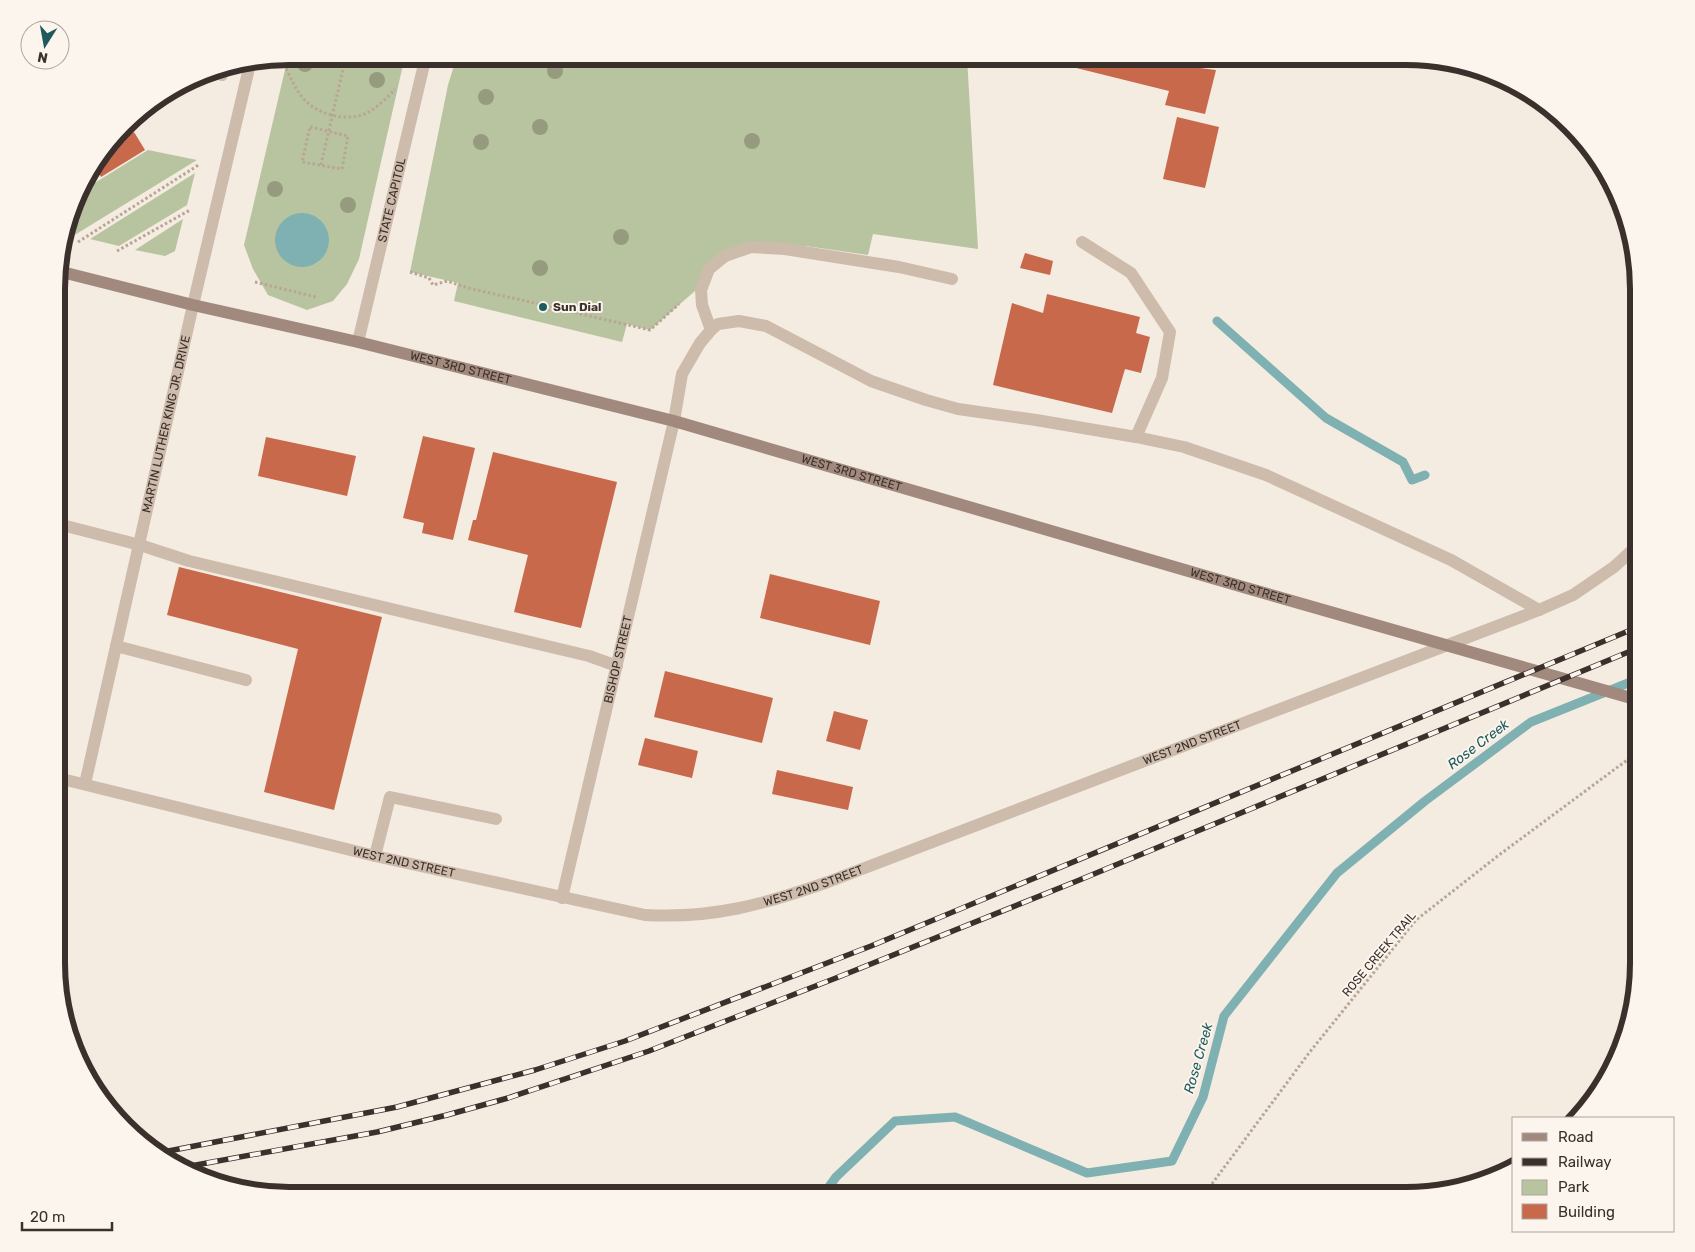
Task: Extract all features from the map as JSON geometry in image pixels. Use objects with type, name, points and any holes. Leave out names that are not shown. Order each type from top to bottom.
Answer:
[{"type":"main road","name":"WEST 3RD STREET","points":[[65,273],[193,305],[358,342],[674,421],[1630,698]]},
{"type":"street","name":"STATE CAPITOL","points":[[358,342],[424,65]]},
{"type":"street","name":"MARTIN LUTHER KING JR. DRIVE","points":[[85,784],[193,305],[249,69]]},
{"type":"street","points":[[1082,242],[1131,273],[1170,332],[1162,378],[1136,437]]},
{"type":"street","points":[[952,280],[899,267],[785,249],[752,246],[725,256],[709,269],[701,290],[702,305],[711,330],[718,324],[739,321],[766,326],[871,381],[926,400],[958,409],[1036,420],[1184,447],[1266,475],[1451,560],[1539,610]]},
{"type":"street","name":"BISHOP STREET","points":[[562,898],[674,421],[682,374],[711,330]]},
{"type":"street","points":[[65,526],[140,545],[189,561],[589,656],[616,666]]},
{"type":"street","name":"WEST 2ND STREET","points":[[65,780],[375,856],[562,898],[645,915],[670,917],[714,913],[778,900],[837,879],[1539,610],[1573,595],[1614,567],[1630,552]]},
{"type":"street","points":[[116,646],[246,680]]},
{"type":"street","points":[[375,856],[390,797],[496,819]]},
{"type":"path","points":[[284,65],[294,86],[304,99],[331,116],[359,116],[382,103],[401,84]]},
{"type":"path","points":[[321,165],[344,65]]},
{"type":"path","points":[[310,127],[329,132],[348,136],[342,169],[302,162],[310,127]]},
{"type":"path","points":[[78,242],[200,164]]},
{"type":"path","points":[[117,251],[190,210]]},
{"type":"path","points":[[410,272],[429,278],[433,285],[447,281],[468,288],[539,304],[541,310],[547,311],[551,307],[650,330],[703,284]]},
{"type":"path","points":[[255,282],[316,297]]},
{"type":"path","name":"ROSE CREEK TRAIL","points":[[1211,1187],[1309,1053],[1416,920],[1499,855],[1630,758]]},
{"type":"green space","points":[[286,65],[403,65],[359,259],[347,284],[333,301],[307,310],[268,295],[253,269],[244,245]]},
{"type":"green space","points":[[454,65],[967,65],[978,249],[873,234],[868,255],[806,246],[725,256],[703,284],[650,330],[627,324],[622,342],[454,301],[458,283],[410,272],[448,85]]},
{"type":"green space","points":[[148,150],[197,160],[72,236],[77,217],[90,186]]},
{"type":"green space","points":[[195,173],[187,205],[119,246],[90,239]]},
{"type":"green space","points":[[183,219],[175,251],[165,256],[135,250]]},
{"type":"water","points":[[297,213],[307,213],[317,217],[325,225],[329,240],[325,255],[317,263],[307,267],[297,267],[287,263],[279,255],[275,245],[275,235],[279,225],[287,217]]},
{"type":"building","points":[[1064,65],[1201,65],[1200,68],[1216,70],[1205,114],[1165,105],[1169,91]]},
{"type":"building","points":[[1177,117],[1219,127],[1205,188],[1163,179]]},
{"type":"building","points":[[134,132],[145,150],[101,177],[98,172],[124,138]]},
{"type":"building","points":[[1025,253],[1053,261],[1050,275],[1020,268]]},
{"type":"building","points":[[1047,294],[1140,317],[1136,333],[1150,337],[1141,373],[1125,369],[1112,413],[993,385],[1012,303],[1043,313]]},
{"type":"building","points":[[423,436],[475,448],[453,540],[422,533],[424,523],[403,518]]},
{"type":"building","points":[[266,437],[356,456],[347,496],[258,476]]},
{"type":"building","points":[[493,452],[617,482],[581,628],[514,612],[528,555],[468,540],[473,520],[476,520]]},
{"type":"building","points":[[179,567],[382,617],[334,810],[264,792],[298,649],[167,615]]},
{"type":"building","points":[[770,574],[880,601],[870,645],[760,618]]},
{"type":"building","points":[[665,671],[773,698],[762,743],[654,717]]},
{"type":"building","points":[[834,711],[868,720],[860,750],[826,741]]},
{"type":"building","points":[[645,738],[698,751],[692,778],[638,765]]},
{"type":"building","points":[[777,770],[853,787],[848,810],[772,794]]},
{"type":"waterway","points":[[1217,321],[1326,418],[1403,462],[1412,480],[1425,475]]},
{"type":"waterway","name":"Rose Creek","points":[[829,1187],[836,1177],[895,1121],[955,1117],[1087,1173],[1172,1161],[1203,1097],[1224,1016],[1337,873],[1425,801],[1531,722],[1630,682]]},
{"type":"railway","points":[[168,1151],[397,1107],[535,1070],[625,1041],[871,946],[1630,630]]},
{"type":"railway","points":[[193,1165],[377,1132],[447,1115],[508,1098],[649,1051],[1077,881],[1630,651]]},
{"type":"place","name":"Sun Dial","points":[[543,307]]}]
